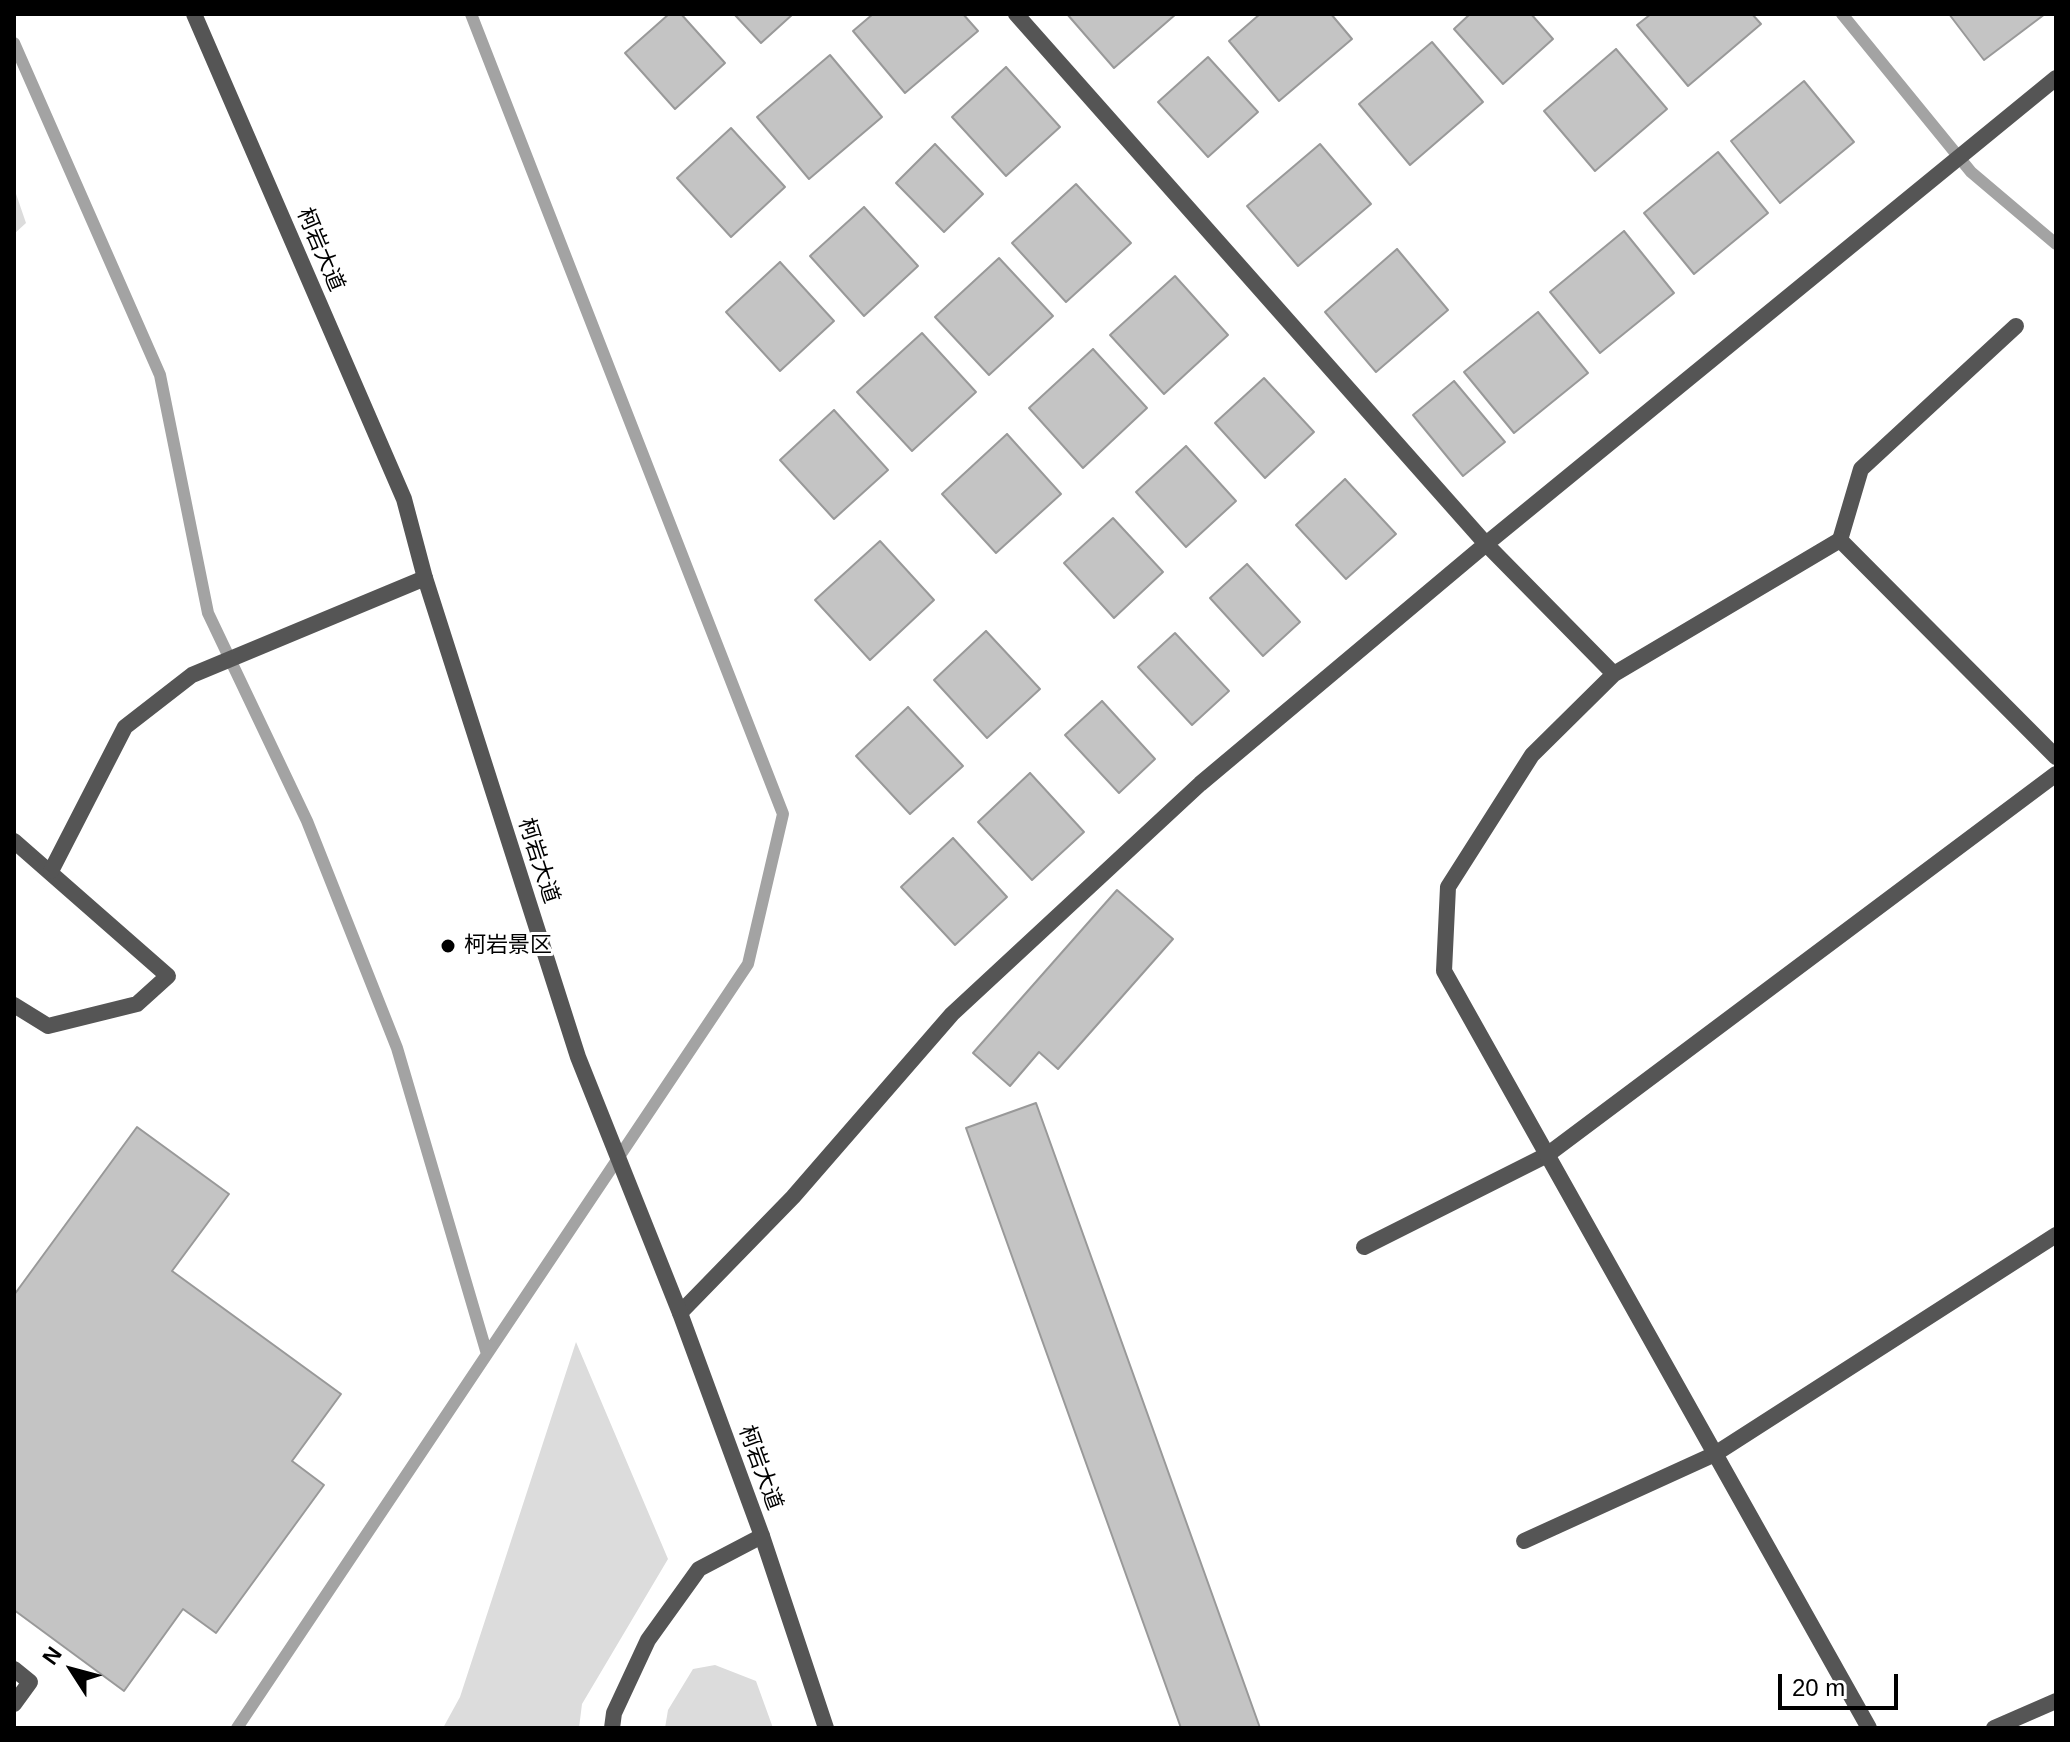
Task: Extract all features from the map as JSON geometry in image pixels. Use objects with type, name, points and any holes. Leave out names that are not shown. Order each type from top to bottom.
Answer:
[{"type":"street","name":"柯岩大道","points":[[194,14],[404,499],[425,578],[578,1057],[680,1313],[762,1536],[826,1728]]},
{"type":"street","points":[[1016,14],[1486,544],[1614,674]]},
{"type":"street","points":[[680,1313],[793,1197],[952,1014],[1200,784],[1486,544],[2056,78]]},
{"type":"street","points":[[1869,1728],[1444,971],[1448,887],[1532,755],[1614,674],[1840,540],[1861,469],[2016,326]]},
{"type":"street","points":[[1840,540],[2056,757]]},
{"type":"street","points":[[51,871],[125,727],[192,675],[425,578]]},
{"type":"street","points":[[1364,1247],[1547,1155],[2056,774]]},
{"type":"street","points":[[14,841],[168,976],[137,1004],[48,1026],[14,1005]]},
{"type":"street","points":[[1524,1541],[1715,1454],[2056,1235]]},
{"type":"street","points":[[612,1728],[614,1713],[648,1640],[699,1569],[762,1536]]},
{"type":"street","points":[[14,1669],[30,1682],[14,1704]]},
{"type":"street","points":[[1994,1728],[2056,1701]]},
{"type":"shaded area","points":[[14,188],[26,223],[14,234]]},
{"type":"shaded area","points":[[576,1342],[668,1559],[582,1704],[579,1728],[443,1728],[460,1697]]},
{"type":"shaded area","points":[[715,1665],[756,1681],[773,1728],[665,1728],[668,1710],[693,1669]]},
{"type":"building","points":[[669,14],[681,14],[725,63],[675,109],[625,53]]},
{"type":"building","points":[[734,14],[793,14],[761,43]]},
{"type":"building","points":[[873,14],[963,14],[978,31],[905,93],[853,31]]},
{"type":"building","points":[[1067,14],[1176,14],[1114,68]]},
{"type":"building","points":[[1260,14],[1331,14],[1352,39],[1279,101],[1229,41]]},
{"type":"building","points":[[1470,14],[1531,14],[1553,39],[1503,84],[1454,29]]},
{"type":"building","points":[[1651,14],[1752,14],[1761,24],[1688,86],[1637,25]]},
{"type":"building","points":[[1949,14],[2045,14],[1984,60]]},
{"type":"building","points":[[1432,42],[1483,102],[1410,165],[1359,104]]},
{"type":"building","points":[[1616,49],[1667,109],[1595,171],[1544,111]]},
{"type":"building","points":[[830,55],[882,117],[809,179],[757,117]]},
{"type":"building","points":[[1208,57],[1258,112],[1208,157],[1158,102]]},
{"type":"building","points":[[1006,67],[1060,127],[1006,176],[952,117]]},
{"type":"building","points":[[1804,81],[1854,142],[1780,203],[1731,141]]},
{"type":"building","points":[[731,128],[785,187],[731,237],[677,178]]},
{"type":"building","points":[[935,144],[983,194],[944,232],[896,183]]},
{"type":"building","points":[[1320,144],[1371,204],[1298,266],[1247,206]]},
{"type":"building","points":[[1718,152],[1768,213],[1694,274],[1644,213]]},
{"type":"building","points":[[1076,184],[1131,243],[1066,302],[1012,243]]},
{"type":"building","points":[[864,207],[918,266],[864,316],[810,256]]},
{"type":"building","points":[[1624,231],[1674,293],[1600,353],[1550,292]]},
{"type":"building","points":[[1397,249],[1448,310],[1376,372],[1325,312]]},
{"type":"building","points":[[999,258],[1053,316],[989,375],[935,317]]},
{"type":"building","points":[[780,262],[834,321],[780,371],[726,312]]},
{"type":"building","points":[[1175,276],[1228,335],[1164,394],[1110,335]]},
{"type":"building","points":[[1538,312],[1588,373],[1514,433],[1464,372]]},
{"type":"building","points":[[922,333],[976,392],[912,451],[857,392]]},
{"type":"building","points":[[1093,349],[1147,408],[1083,468],[1029,408]]},
{"type":"building","points":[[1264,378],[1314,432],[1265,478],[1215,423]]},
{"type":"building","points":[[1454,381],[1505,442],[1463,476],[1413,415]]},
{"type":"building","points":[[834,410],[888,470],[834,519],[780,460]]},
{"type":"building","points":[[1007,434],[1061,494],[996,553],[942,494]]},
{"type":"building","points":[[1186,446],[1236,501],[1186,547],[1136,492]]},
{"type":"building","points":[[1345,479],[1396,534],[1346,579],[1296,525]]},
{"type":"building","points":[[1113,518],[1163,572],[1114,618],[1064,563]]},
{"type":"building","points":[[880,541],[934,600],[870,660],[815,600]]},
{"type":"building","points":[[1247,564],[1300,622],[1263,656],[1210,598]]},
{"type":"building","points":[[986,631],[1040,689],[987,738],[934,680]]},
{"type":"building","points":[[1175,633],[1229,691],[1192,725],[1138,667]]},
{"type":"building","points":[[1102,701],[1155,759],[1119,793],[1065,735]]},
{"type":"building","points":[[908,707],[963,766],[910,814],[856,756]]},
{"type":"building","points":[[1030,773],[1084,832],[1032,880],[978,822]]},
{"type":"building","points":[[953,838],[1007,897],[955,945],[901,887]]},
{"type":"building","points":[[1117,890],[1173,939],[1058,1069],[1039,1052],[1010,1086],[973,1053]]},
{"type":"building","points":[[1036,1103],[1260,1728],[1181,1728],[966,1128]]},
{"type":"building","points":[[137,1127],[229,1194],[172,1271],[341,1394],[292,1461],[324,1485],[216,1633],[183,1609],[124,1691],[14,1610],[14,1295]]},
{"type":"waterway","points":[[237,1728],[748,964],[783,814],[471,14]]},
{"type":"waterway","points":[[1842,14],[1971,172],[2056,244]]},
{"type":"waterway","points":[[14,43],[160,375],[208,613],[307,821],[397,1048],[487,1354]]},
{"type":"place","name":"柯岩景区","points":[[448,946]]}]
